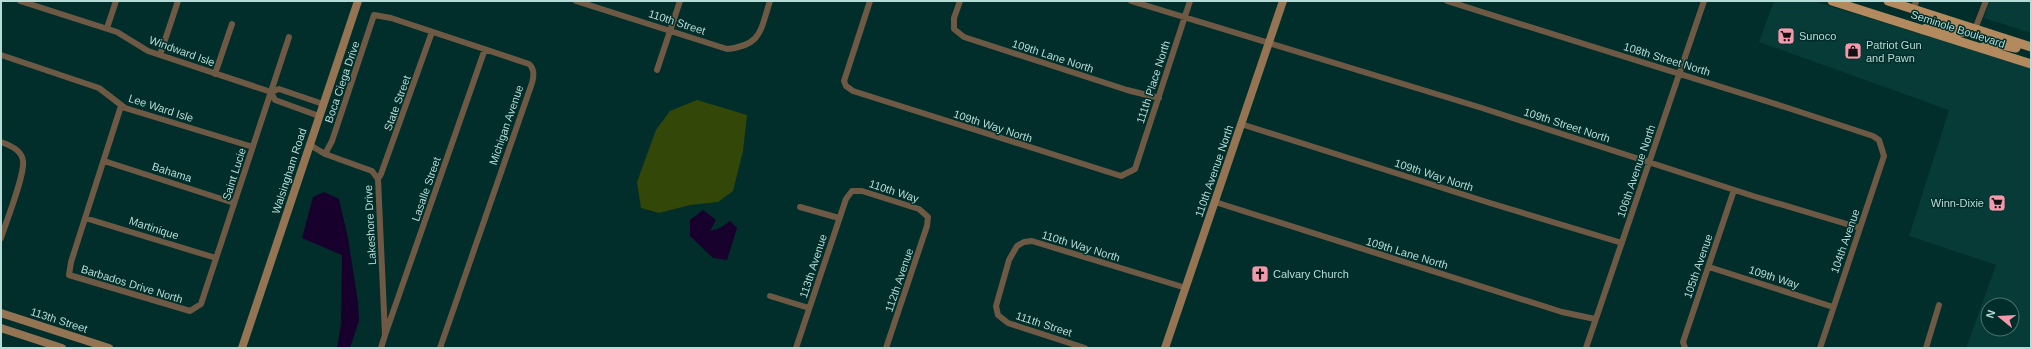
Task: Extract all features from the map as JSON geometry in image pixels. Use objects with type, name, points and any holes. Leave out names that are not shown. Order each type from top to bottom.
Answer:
[{"type":"main road","name":"Seminole Boulevard","points":[[1832,1],[1850,4],[1923,30],[2031,64]]},
{"type":"main road","name":"Seminole Boulevard","points":[[1888,1],[1915,5],[1975,29],[2031,47]]},
{"type":"main road","points":[[1923,30],[1929,25],[1935,24],[1960,32],[1975,29]]},
{"type":"main road","points":[[1980,48],[1997,44],[2031,51]]},
{"type":"street","name":"Windward Isle","points":[[20,1],[107,28],[118,32],[148,51],[271,92]]},
{"type":"street","points":[[107,28],[116,1]]},
{"type":"street","points":[[160,55],[178,1]]},
{"type":"street","name":"Walsingham Road","points":[[242,348],[358,1]]},
{"type":"street","name":"110th Street","points":[[576,1],[727,49],[749,45],[756,39],[770,1]]},
{"type":"street","points":[[657,70],[680,1]]},
{"type":"street","name":"109th Way North","points":[[870,1],[844,81],[846,86],[860,94],[1107,173],[1121,176],[1135,169]]},
{"type":"street","name":"109th Lane North","points":[[960,1],[954,18],[954,29],[964,37],[1127,90],[1159,98]]},
{"type":"street","name":"109th Street North","points":[[1131,1],[1860,228]]},
{"type":"street","name":"111th Place North","points":[[1135,169],[1190,1]]},
{"type":"street","name":"110th Avenue North","points":[[1165,348],[1283,1]]},
{"type":"street","name":"108th Street North","points":[[1447,1],[1792,109],[1873,136],[1879,140]]},
{"type":"street","name":"106th Avenue North","points":[[1586,348],[1704,1]]},
{"type":"street","points":[[1975,29],[1986,1]]},
{"type":"street","name":"Michigan Avenue","points":[[374,15],[391,18],[529,64],[532,67],[534,76],[440,348]]},
{"type":"street","name":"Boca Ciega Drive","points":[[325,154],[332,141],[374,15]]},
{"type":"street","points":[[215,74],[232,24]]},
{"type":"street","name":"State Street","points":[[378,179],[432,32]]},
{"type":"street","name":"Saint Lucie","points":[[190,312],[201,304],[289,37]]},
{"type":"street","name":"Lasalle Street","points":[[385,335],[486,50]]},
{"type":"street","name":"Lee Ward Isle","points":[[1,55],[98,88],[112,96],[121,106],[253,148]]},
{"type":"street","points":[[319,116],[275,100],[271,92],[279,89],[323,104]]},
{"type":"street","points":[[85,218],[121,106]]},
{"type":"street","name":"109th Way North","points":[[1241,124],[1622,243]]},
{"type":"street","name":"104th Avenue","points":[[1820,348],[1884,156],[1879,140]]},
{"type":"street","points":[[1,142],[11,145],[19,152],[24,160],[22,172],[1,238]]},
{"type":"street","name":"Lakeshore Drive","points":[[310,145],[325,154],[372,171],[378,179],[385,335],[381,348]]},
{"type":"street","name":"Bahama","points":[[104,161],[234,203]]},
{"type":"street","name":"105th Avenue","points":[[1685,348],[1683,342],[1734,190]]},
{"type":"street","name":"110th Way","points":[[852,191],[862,191],[919,209],[928,217]]},
{"type":"street","name":"113th Avenue","points":[[796,348],[839,218],[846,199],[852,191]]},
{"type":"street","name":"109th Lane North","points":[[1215,202],[1562,312],[1595,319]]},
{"type":"street","points":[[800,207],[839,218]]},
{"type":"street","name":"112th Avenue","points":[[886,348],[927,226],[928,217]]},
{"type":"street","name":"Martinique","points":[[85,218],[216,258]]},
{"type":"street","name":"Barbados Drive North","points":[[85,218],[71,262],[69,275],[190,312]]},
{"type":"street","name":"110th Way North","points":[[998,315],[996,306],[1009,260],[1017,246],[1024,242],[1032,241],[1186,288]]},
{"type":"street","name":"109th Way","points":[[1709,267],[1833,307]]},
{"type":"street","points":[[770,296],[809,308]]},
{"type":"street","points":[[1926,348],[1939,306]]},
{"type":"street","name":"113th Street","points":[[1,313],[110,348]]},
{"type":"street","name":"111th Street","points":[[998,315],[1008,323],[1085,348]]},
{"type":"street","points":[[1,328],[62,348]]},
{"type":"shaded area","points":[[1774,1],[1813,1],[2031,68],[2031,348],[1966,348],[1980,309],[1980,337],[2020,337],[2020,297],[1984,297],[1996,265],[1909,236],[1949,110],[1759,42]]},
{"type":"shaded area","points":[[1990,1],[2031,1],[2031,33],[1984,18]]},
{"type":"shaded area","points":[[324,192],[339,199],[348,238],[358,302],[359,321],[350,348],[337,348],[341,324],[342,255],[302,238],[313,197]]},
{"type":"shaded area","points":[[703,210],[716,220],[710,231],[720,228],[730,221],[737,228],[727,260],[713,258],[690,236],[690,220]]},
{"type":"green space","points":[[697,100],[747,115],[743,151],[733,191],[718,202],[690,205],[659,213],[641,208],[637,182],[656,130],[670,111]]},
{"type":"place","name":"Sunoco","points":[[1786,36]]},
{"type":"place","name":"Patriot Gun and Pawn","points":[[1853,51]]},
{"type":"place","name":"Winn-Dixie","points":[[1997,203]]},
{"type":"place","name":"Calvary Church","points":[[1260,274]]}]
